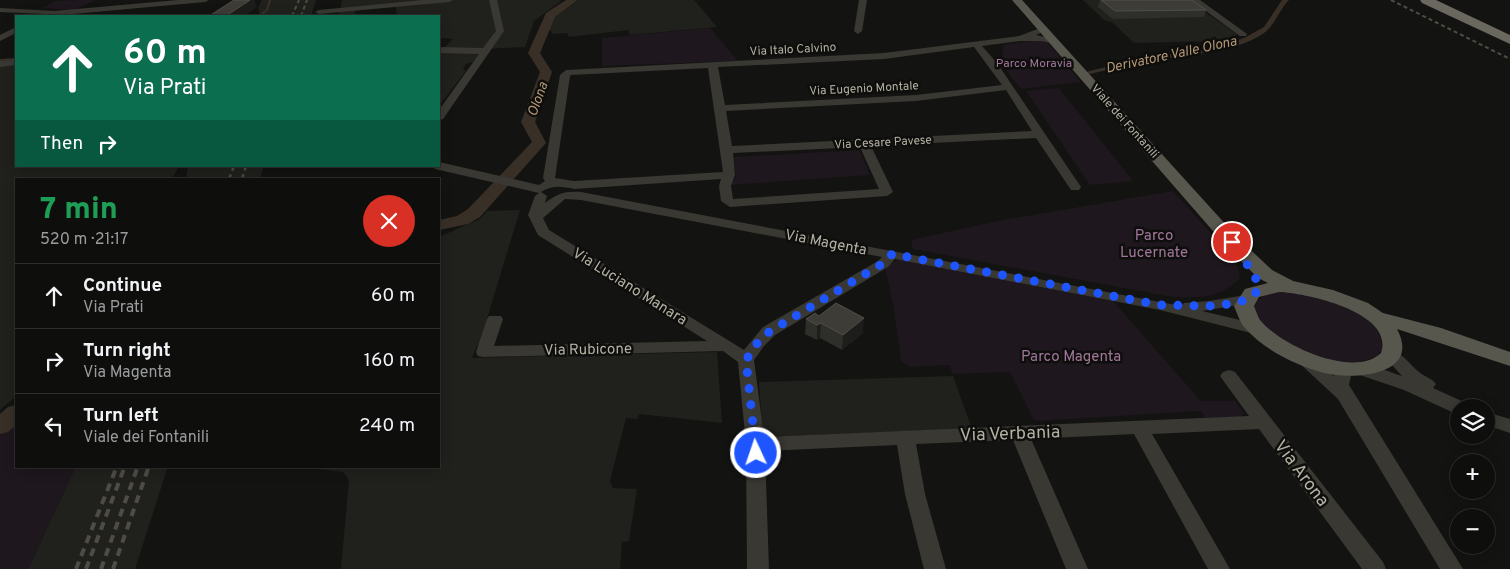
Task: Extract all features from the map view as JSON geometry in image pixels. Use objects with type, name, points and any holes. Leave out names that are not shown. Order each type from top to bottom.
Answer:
[{"type":"highway","points":[[1426,0],[1510,40]]},
{"type":"highway","points":[[1442,0],[1510,32]]},
{"type":"main road","name":"Viale dei Fontanili","points":[[1017,0],[1232,242],[1265,274],[1288,286]]},
{"type":"main road","name":"Viale dei Fontanili","points":[[1232,242],[1255,276],[1253,295],[1245,314],[1255,329],[1274,344],[1303,359],[1327,366],[1354,369],[1381,364],[1392,350],[1389,334],[1374,317],[1353,304],[1331,295],[1288,286],[1271,287],[1253,295]]},
{"type":"main road","points":[[1374,317],[1414,327],[1510,359]]},
{"type":"main road","points":[[1392,350],[1402,341],[1421,337],[1458,342]]},
{"type":"street","points":[[0,10],[34,11],[47,14],[205,0]]},
{"type":"street","points":[[323,0],[319,14],[449,0]]},
{"type":"street","points":[[440,116],[501,30],[493,0]]},
{"type":"street","points":[[858,31],[863,0]]},
{"type":"street","points":[[1195,0],[1243,34]]},
{"type":"street","points":[[34,11],[51,2]]},
{"type":"street","points":[[0,31],[15,30]]},
{"type":"street","points":[[0,38],[15,30]]},
{"type":"street","points":[[1020,38],[1043,30]]},
{"type":"street","points":[[1020,38],[1040,38],[1055,42]]},
{"type":"street","name":"Via Italo Calvino","points":[[541,188],[549,178],[565,75],[567,73],[884,56],[1020,38]]},
{"type":"street","points":[[994,65],[997,42]]},
{"type":"street","points":[[978,45],[994,65],[1075,187]]},
{"type":"street","points":[[440,50],[486,51]]},
{"type":"street","points":[[0,64],[15,62]]},
{"type":"street","points":[[714,66],[729,174],[725,186],[727,201],[730,203],[887,192],[864,143]]},
{"type":"street","name":"Via Eugenio Montale","points":[[720,108],[913,98],[1009,87]]},
{"type":"street","name":"Via Cesare Pavese","points":[[726,150],[1040,134]]},
{"type":"street","points":[[440,166],[541,188],[569,192]]},
{"type":"street","points":[[541,188],[548,198],[569,192],[729,174]]},
{"type":"street","points":[[541,188],[536,210],[537,217],[569,192]]},
{"type":"street","name":"Via Magenta","points":[[569,192],[1160,305],[1255,329]]},
{"type":"street","name":"Via Luciano Manara","points":[[537,217],[539,225],[548,235],[729,347],[747,368]]},
{"type":"street","points":[[758,569],[755,444],[747,368],[758,342],[769,332],[883,264],[892,254]]},
{"type":"street","name":"Via Magenta","points":[[1160,305],[1209,306],[1253,295]]},
{"type":"street","name":"Via Rubicone","points":[[494,319],[484,352],[729,347]]},
{"type":"street","points":[[1392,350],[1415,378],[1455,399]]},
{"type":"street","points":[[1303,359],[1346,397]]},
{"type":"street","points":[[1450,403],[1383,374],[1354,369],[1343,372],[1340,385],[1452,569]]},
{"type":"street","name":"Via Arona","points":[[1230,376],[1375,569]]},
{"type":"street","points":[[1495,420],[1509,425]]},
{"type":"street","name":"Via Verbania","points":[[755,444],[1264,422]]},
{"type":"street","points":[[1139,427],[1219,569]]},
{"type":"street","points":[[1019,432],[1077,569]]},
{"type":"street","points":[[905,437],[915,494],[935,569]]},
{"type":"shaded area","points":[[262,0],[316,0],[311,15],[260,15],[258,7]]},
{"type":"shaded area","points":[[342,0],[561,1],[534,21],[525,47],[483,49],[473,62],[466,64],[463,69],[466,71],[440,105],[440,52],[453,39],[440,38],[440,15],[397,15],[396,7],[356,10],[354,15],[339,15]]},
{"type":"shaded area","points":[[579,0],[694,0],[717,27],[630,35],[628,30],[569,37],[567,33],[553,34],[549,28],[555,17]]},
{"type":"shaded area","points":[[1083,0],[1188,0],[1238,35],[1218,41],[1134,43],[1112,22],[1104,20]]},
{"type":"shaded area","points":[[15,64],[15,167],[178,167],[173,178],[15,178],[15,397],[0,410],[0,66]]},
{"type":"shaded area","points":[[188,167],[264,167],[260,178],[186,178]]},
{"type":"shaded area","points":[[520,210],[479,345],[477,345],[472,358],[717,352],[722,423],[639,414],[637,419],[626,418],[610,481],[613,488],[637,489],[629,541],[622,542],[620,569],[341,569],[349,480],[343,472],[308,468],[440,468],[440,237],[480,219],[487,211]]},
{"type":"shaded area","points":[[953,376],[972,429],[763,437],[759,382]]},
{"type":"shaded area","points":[[75,468],[167,468],[135,569],[28,569]]},
{"type":"green space","points":[[96,0],[74,10],[42,8],[55,1]]},
{"type":"green space","points":[[710,28],[738,61],[602,66],[602,38]]},
{"type":"green space","name":"Parco Moravia","points":[[1035,40],[1047,42],[1081,82],[1022,89],[1001,62],[1004,45]]},
{"type":"green space","points":[[1059,88],[1133,181],[1090,185],[1026,91]]},
{"type":"green space","points":[[859,150],[870,175],[730,185],[736,177],[733,157]]},
{"type":"green space","name":"Parco Lucernate","points":[[1173,191],[1226,250],[1238,267],[1240,279],[1232,286],[1223,291],[1205,296],[1167,296],[913,249],[911,240],[1002,220]]},
{"type":"green space","name":"Parco Magenta","points":[[899,259],[1113,301],[1201,401],[1235,401],[1244,413],[1239,418],[1205,418],[1201,411],[1037,421],[1034,420],[1010,372],[953,374],[949,365],[909,367],[901,361],[894,309],[885,267]]},
{"type":"green space","points":[[1283,291],[1321,296],[1354,310],[1371,323],[1377,331],[1381,340],[1382,350],[1375,357],[1360,362],[1341,362],[1316,358],[1263,329],[1254,308],[1256,303],[1265,295]]},
{"type":"green space","points":[[15,419],[15,468],[75,468],[28,569],[0,569],[0,431]]},
{"type":"building","points":[[234,0],[250,0],[228,15],[211,15]]},
{"type":"building","points":[[1101,0],[1192,0],[1206,10],[1115,11]]},
{"type":"building","points":[[836,303],[864,318],[843,335],[821,323],[817,325],[806,319],[815,313],[819,316]]},
{"type":"waterway","points":[[260,15],[267,10],[270,0]]},
{"type":"waterway","name":"Olona","points":[[440,225],[462,220],[474,213],[539,143],[528,122],[546,72],[534,53],[550,15],[573,0]]},
{"type":"waterway","name":"Derivatore Valle Olona","points":[[1090,72],[1236,43],[1266,28],[1279,7],[1286,0]]},
{"type":"waterway","points":[[0,60],[15,59]]},
{"type":"waterway","name":"Olona","points":[[0,426],[15,414]]},
{"type":"railway","points":[[292,15],[299,0]]},
{"type":"railway","points":[[301,15],[307,0]]},
{"type":"railway","points":[[1391,0],[1510,59]]},
{"type":"railway","points":[[229,178],[234,167]]},
{"type":"railway","points":[[242,178],[246,167]]},
{"type":"railway","points":[[76,569],[116,468]]},
{"type":"railway","points":[[86,569],[124,468]]},
{"type":"railway","points":[[101,569],[137,468]]},
{"type":"railway","points":[[113,569],[148,468]]},
{"type":"route","points":[[756,453],[748,364],[746,360],[758,342],[769,332],[887,261],[892,254],[1160,305],[1209,306],[1246,300],[1259,290],[1255,276],[1232,242]]}]
